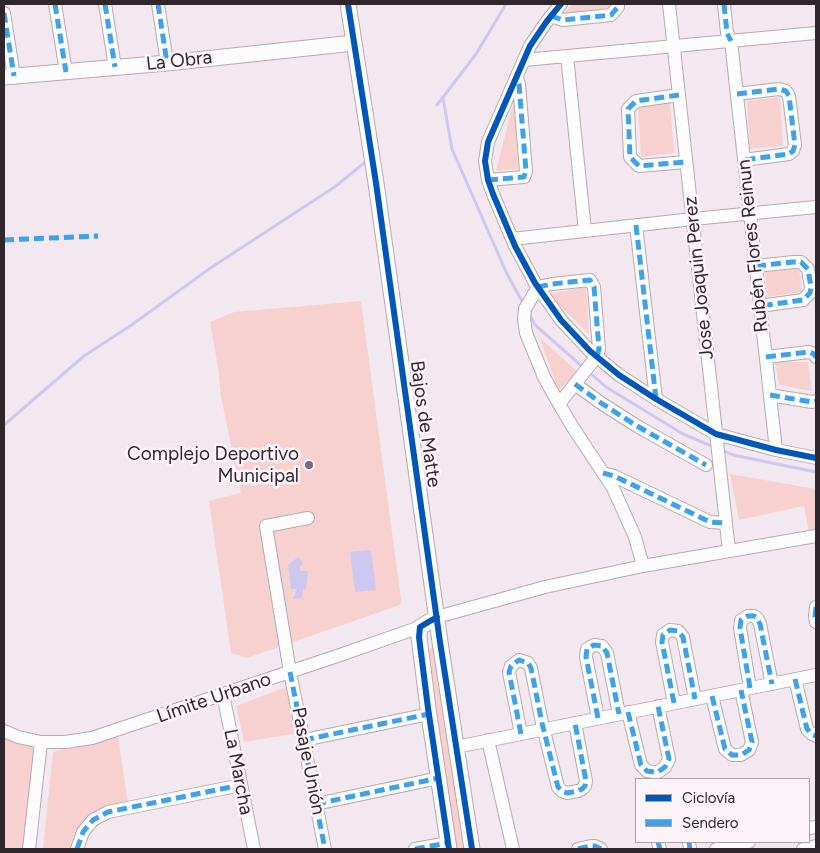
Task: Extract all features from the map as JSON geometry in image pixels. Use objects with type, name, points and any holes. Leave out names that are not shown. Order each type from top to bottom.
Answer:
[{"type":"main road","name":"Bajos de Matte","points":[[348,4],[376,183],[437,617],[472,849]]},
{"type":"main road","name":"La Obra","points":[[9,77],[167,63],[354,42]]},
{"type":"main road","points":[[437,617],[420,627],[420,636],[429,714],[449,846]]},
{"type":"street","points":[[55,4],[66,72]]},
{"type":"street","points":[[105,4],[115,67]]},
{"type":"street","points":[[158,4],[167,63]]},
{"type":"street","points":[[561,4],[530,46],[488,142],[485,161],[488,180],[512,239],[525,265],[538,288],[590,365],[619,375],[717,439],[816,458]]},
{"type":"street","points":[[551,16],[563,20],[611,15],[618,7],[618,4]]},
{"type":"street","name":"Jose Joaquin Perez","points":[[669,4],[730,551]]},
{"type":"street","name":"Rubén Flores Reinun","points":[[724,4],[727,33],[731,41],[776,450]]},
{"type":"street","points":[[4,13],[9,77]]},
{"type":"street","points":[[524,60],[816,33]]},
{"type":"street","points":[[568,56],[585,231]]},
{"type":"street","points":[[488,180],[524,177],[526,171],[520,84],[517,78]]},
{"type":"street","points":[[737,94],[779,89],[786,91],[789,96],[795,145],[793,151],[788,154],[744,160]]},
{"type":"street","points":[[679,95],[636,101],[628,109],[630,158],[639,166],[686,162]]},
{"type":"street","points":[[512,239],[816,207]]},
{"type":"street","points":[[636,226],[656,399]]},
{"type":"street","points":[[756,266],[801,262],[808,269],[811,287],[810,293],[803,300],[760,306]]},
{"type":"street","points":[[559,404],[590,365],[599,349],[594,287],[590,280],[552,284],[538,288],[527,306],[524,319],[526,333],[544,377],[559,404],[613,488],[635,537],[643,566]]},
{"type":"street","points":[[766,357],[809,352],[816,357]]},
{"type":"street","points":[[575,384],[637,426],[706,465]]},
{"type":"street","points":[[770,395],[816,402]]},
{"type":"street","points":[[603,472],[710,522],[726,523]]},
{"type":"street","name":"Pasaje Unión","points":[[308,518],[266,526],[290,672],[326,849]]},
{"type":"street","points":[[437,617],[545,587],[643,566],[816,536]]},
{"type":"street","points":[[816,607],[816,622]]},
{"type":"street","points":[[712,696],[723,745],[732,755],[741,755],[749,750],[752,742],[740,628],[741,620],[748,616],[757,618],[760,624],[772,684]]},
{"type":"street","name":"Límite Urbano","points":[[4,731],[18,737],[41,742],[65,742],[92,738],[420,627]]},
{"type":"street","points":[[674,703],[662,642],[664,635],[670,630],[678,631],[683,637],[695,699]]},
{"type":"street","points":[[598,718],[586,657],[588,649],[594,645],[602,646],[607,653],[641,765],[647,771],[654,772],[658,772],[666,767],[669,759],[658,706]]},
{"type":"street","points":[[521,734],[509,672],[511,666],[519,660],[528,663],[531,668],[558,787],[564,793],[582,789],[586,781],[575,723]]},
{"type":"street","points":[[456,747],[816,675]]},
{"type":"street","points":[[795,679],[807,729],[816,736]]},
{"type":"street","name":"La Marcha","points":[[223,694],[254,849]]},
{"type":"street","points":[[304,740],[429,714]]},
{"type":"street","points":[[488,740],[513,849]]},
{"type":"street","points":[[29,849],[41,742]]},
{"type":"street","points":[[316,804],[439,778]]},
{"type":"street","points":[[77,849],[83,832],[88,826],[108,812],[241,785]]},
{"type":"street","points":[[716,849],[742,843]]},
{"type":"street","points":[[415,849],[449,846]]},
{"type":"street","points":[[578,849],[595,846],[601,849]]},
{"type":"street","points":[[802,849],[816,846]]},
{"type":"shaded area","points":[[572,4],[610,4],[610,8],[563,14]]},
{"type":"shaded area","points":[[780,97],[783,146],[750,149],[747,101]]},
{"type":"shaded area","points":[[514,100],[518,169],[496,171]]},
{"type":"shaded area","points":[[670,103],[674,153],[641,157],[638,107]]},
{"type":"shaded area","points":[[799,268],[802,292],[767,297],[765,272]]},
{"type":"shaded area","points":[[586,287],[589,334],[548,294]]},
{"type":"shaded area","name":"Complejo Deportivo Municipal","points":[[361,301],[401,599],[400,605],[247,658],[231,653],[209,501],[241,493],[221,397],[210,322],[234,312]]},
{"type":"shaded area","points":[[540,338],[578,372],[558,390]]},
{"type":"shaded area","points":[[775,362],[808,362],[812,391],[779,385]]},
{"type":"shaded area","points":[[730,474],[816,489],[816,532],[809,534],[804,506],[739,520]]},
{"type":"shaded area","points":[[371,550],[376,590],[355,592],[350,552]]},
{"type":"shaded area","points":[[298,557],[303,562],[300,571],[308,571],[306,589],[303,589],[302,598],[293,599],[297,589],[291,589],[288,565]]},
{"type":"shaded area","points":[[436,647],[468,849],[453,849],[425,650]]},
{"type":"shaded area","points":[[289,686],[299,733],[244,742],[236,706]]},
{"type":"shaded area","points":[[118,735],[128,804],[99,811],[74,849],[43,849],[53,752]]},
{"type":"shaded area","points":[[4,736],[36,749],[24,849],[4,849]]},
{"type":"waterway","points":[[437,105],[476,54],[506,4]]},
{"type":"waterway","points":[[443,98],[452,149],[507,274],[523,303]]},
{"type":"waterway","points":[[4,425],[84,356],[133,324],[209,269],[336,186],[364,163]]},
{"type":"waterway","points":[[529,313],[535,325],[584,368]]},
{"type":"waterway","points":[[589,372],[606,387],[683,434],[714,447]]},
{"type":"waterway","points":[[722,450],[733,455],[816,472]]},
{"type":"marked path","points":[[55,4],[66,72]]},
{"type":"marked path","points":[[105,4],[115,67]]},
{"type":"marked path","points":[[158,4],[167,63]]},
{"type":"marked path","points":[[551,16],[563,20],[611,15],[618,7],[618,4]]},
{"type":"marked path","points":[[724,4],[727,33],[731,41]]},
{"type":"marked path","points":[[4,13],[14,76]]},
{"type":"marked path","points":[[488,180],[524,177],[526,171],[517,78]]},
{"type":"marked path","points":[[737,94],[779,89],[786,91],[789,96],[795,145],[793,151],[789,154],[744,160]]},
{"type":"marked path","points":[[679,95],[636,101],[628,109],[630,157],[639,166],[686,162]]},
{"type":"marked path","points":[[636,225],[656,399]]},
{"type":"marked path","points":[[4,240],[98,236]]},
{"type":"marked path","points":[[756,266],[801,262],[808,269],[811,287],[810,293],[803,300],[760,306]]},
{"type":"marked path","points":[[538,287],[590,280],[594,287],[599,349],[597,356]]},
{"type":"marked path","points":[[766,357],[809,352],[816,357]]},
{"type":"marked path","points":[[575,384],[637,426],[706,465]]},
{"type":"marked path","points":[[770,395],[812,402],[816,401]]},
{"type":"marked path","points":[[603,473],[614,476],[710,522],[726,523]]},
{"type":"marked path","points":[[816,607],[816,622]]},
{"type":"marked path","points":[[750,688],[740,628],[741,620],[748,616],[754,616],[760,624],[772,684]]},
{"type":"marked path","points":[[674,703],[662,642],[663,635],[670,630],[678,631],[683,637],[695,699]]},
{"type":"marked path","points":[[598,718],[586,657],[587,649],[594,645],[602,646],[607,653],[619,714]]},
{"type":"marked path","points":[[521,734],[509,672],[511,666],[519,660],[528,663],[531,668],[558,787],[567,793],[582,789],[586,781],[575,723]]},
{"type":"marked path","points":[[290,672],[325,849]]},
{"type":"marked path","points":[[795,679],[807,729],[816,736]]},
{"type":"marked path","points":[[712,696],[725,749],[732,755],[741,755],[749,750],[752,742],[741,690]]},
{"type":"marked path","points":[[628,712],[641,765],[647,771],[658,772],[665,767],[669,759],[658,706]]},
{"type":"marked path","points":[[304,740],[429,714]]},
{"type":"marked path","points":[[316,804],[439,778]]},
{"type":"marked path","points":[[77,849],[83,832],[93,820],[108,812],[241,785]]},
{"type":"marked path","points":[[415,849],[448,843]]},
{"type":"marked path","points":[[658,843],[660,849]]},
{"type":"marked path","points":[[689,843],[690,849]]},
{"type":"marked path","points":[[578,849],[591,846],[601,849]]},
{"type":"cycle path","points":[[348,4],[376,183],[440,642],[472,849]]},
{"type":"cycle path","points":[[561,4],[530,46],[488,142],[485,161],[488,180],[493,194],[515,246],[535,283],[561,320],[590,351],[619,375],[656,399],[716,434],[776,450],[816,458]]},
{"type":"cycle path","points":[[437,617],[420,627],[419,637],[449,849]]},
{"type":"place","name":"Complejo Deportivo Municipal","points":[[309,465]]}]
